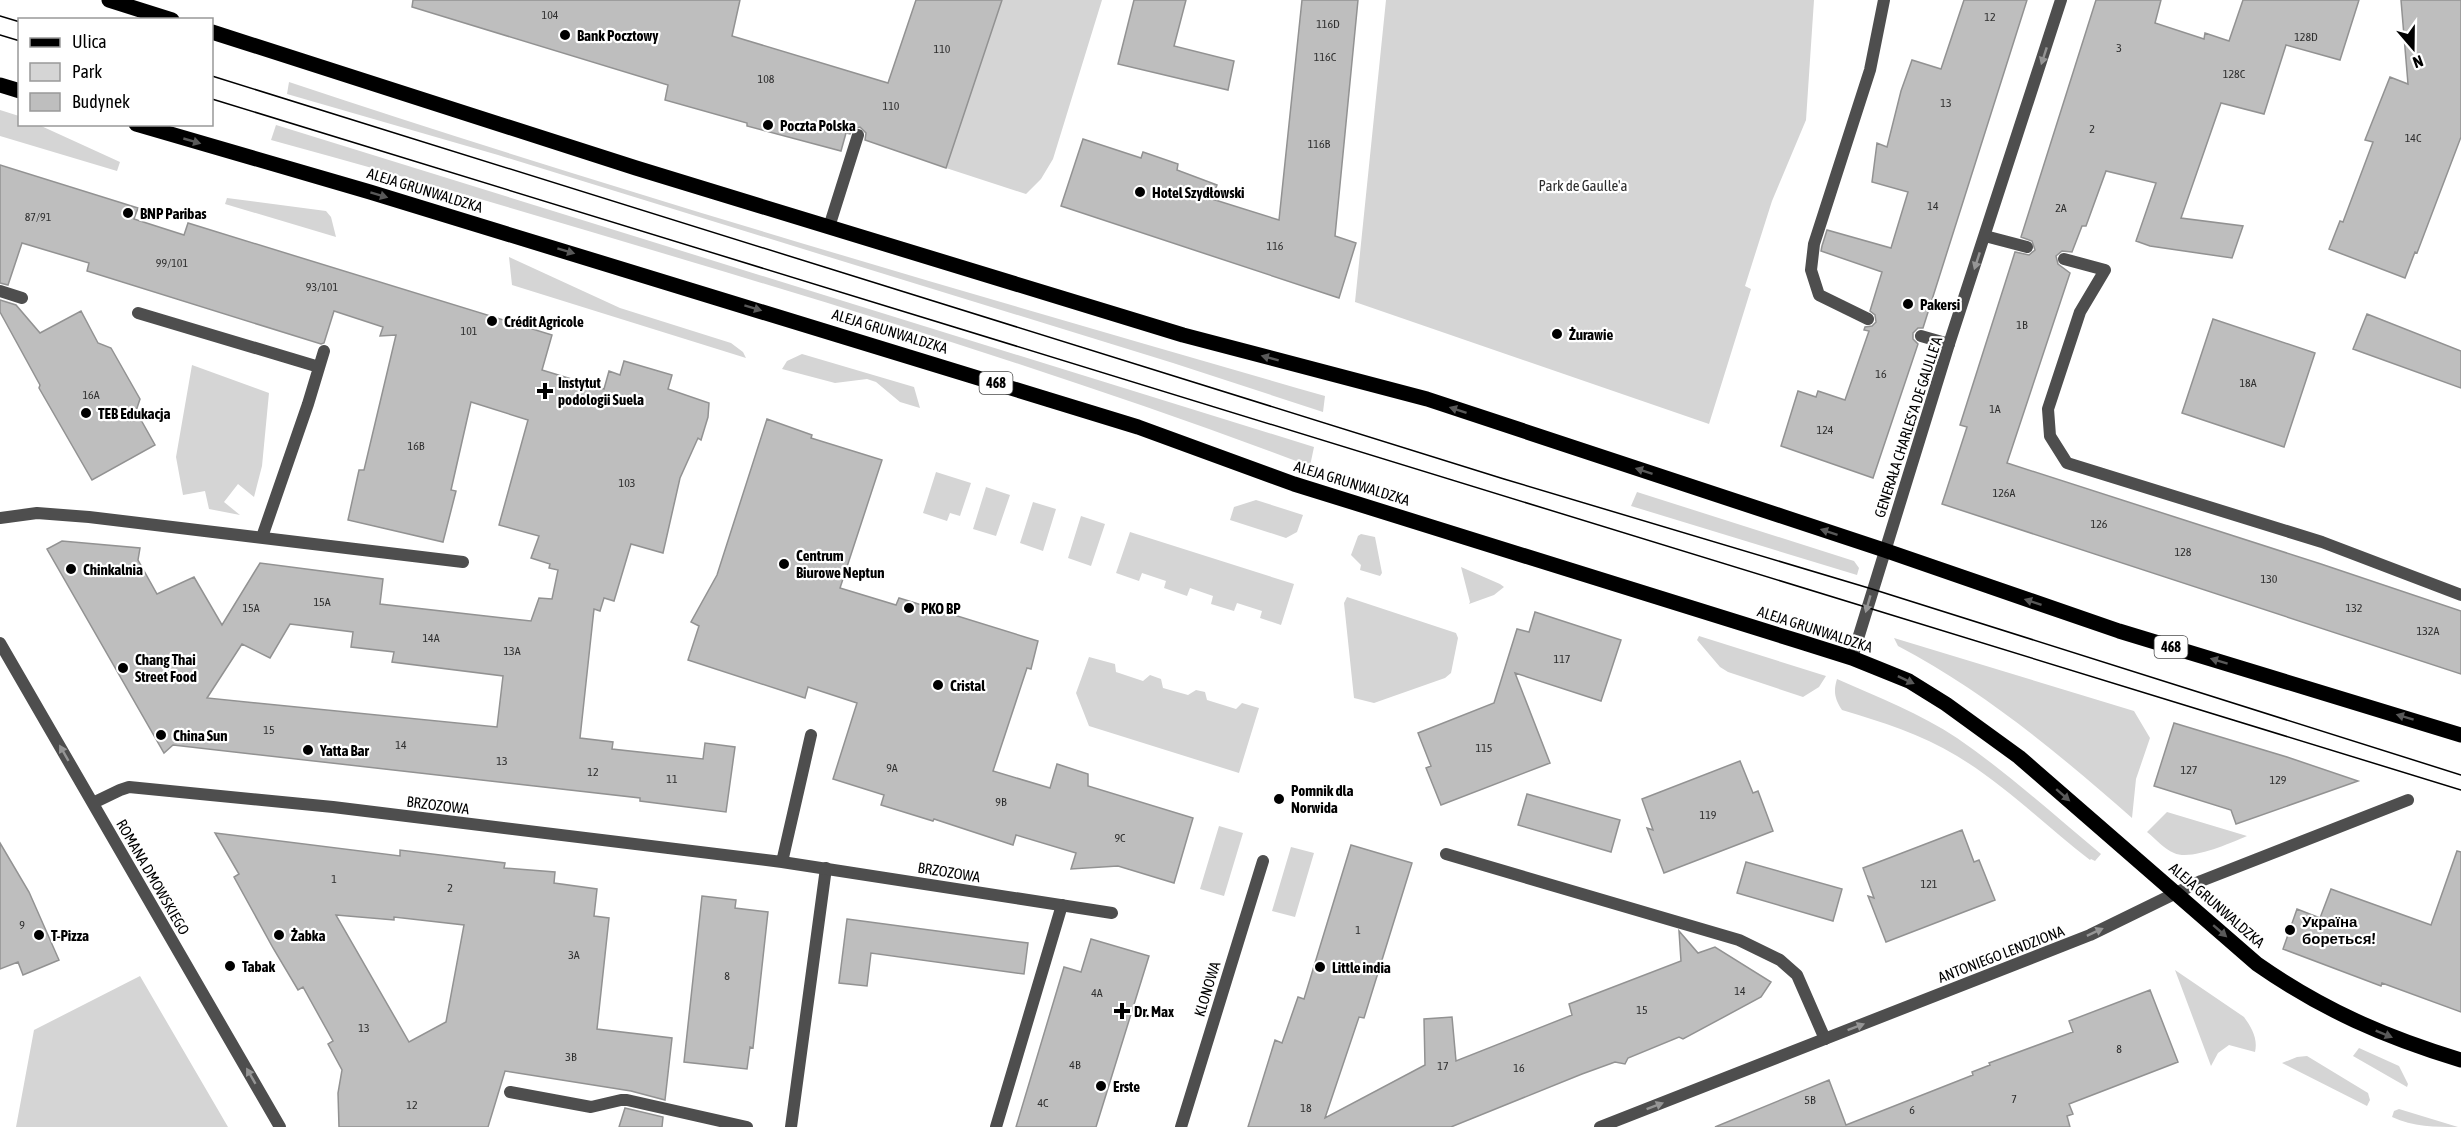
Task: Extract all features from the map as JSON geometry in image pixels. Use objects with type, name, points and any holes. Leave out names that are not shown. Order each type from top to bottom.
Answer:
[{"type":"main road","points":[[109,0],[166,18]]},
{"type":"main road","name":"468","points":[[213,32],[625,165],[1183,335],[1427,399],[1884,550],[2119,631],[2461,735]]},
{"type":"main road","points":[[0,85],[18,90]]},
{"type":"main road","name":"ALEJA GRUNWALDZKA","points":[[143,126],[370,192],[1138,427],[1294,484],[1852,658],[1909,681],[1946,704],[2019,757],[2257,964],[2296,992],[2331,1011],[2384,1034],[2461,1060]]},
{"type":"street","points":[[1868,319],[1819,296],[1812,270],[1814,244],[1870,70],[1884,0]]},
{"type":"street","name":"GENERAŁA CHARLES'A DE GAULLE'A","points":[[1852,658],[1949,344],[2061,0]]},
{"type":"street","points":[[829,227],[858,135]]},
{"type":"street","points":[[1986,236],[2027,247]]},
{"type":"street","points":[[2064,259],[2105,270],[2080,312],[2048,409],[2050,436],[2067,463],[2322,542],[2461,595]]},
{"type":"street","points":[[0,291],[22,298]]},
{"type":"street","points":[[138,313],[319,368]]},
{"type":"street","points":[[1921,336],[1949,344]]},
{"type":"street","points":[[262,537],[324,351]]},
{"type":"street","points":[[0,518],[37,513],[79,516],[463,562]]},
{"type":"street","name":"ROMANA DMOWSKIEGO","points":[[0,643],[280,1127]]},
{"type":"street","points":[[782,862],[811,735]]},
{"type":"street","name":"BRZOZOWA","points":[[93,803],[129,787],[333,807],[782,862],[1112,913]]},
{"type":"street","name":"ANTONIEGO LENDZIONA","points":[[1600,1127],[2090,935],[2200,881],[2408,800]]},
{"type":"street","points":[[1446,854],[1739,940],[1780,960],[1797,975],[1825,1039]]},
{"type":"street","name":"KLONOWA","points":[[1181,1127],[1263,861]]},
{"type":"street","points":[[790,1127],[826,868]]},
{"type":"street","points":[[996,1127],[1062,905]]},
{"type":"street","points":[[510,1092],[591,1107],[627,1100],[747,1127]]},
{"type":"green space","points":[[1002,0],[1102,0],[1053,159],[1041,179],[1026,194],[946,168]]},
{"type":"green space","name":"Park de Gaulle'a","points":[[1386,0],[1814,0],[1806,120],[1772,201],[1745,286],[1751,289],[1709,424],[1355,302]]},
{"type":"green space","points":[[289,82],[676,205],[1325,396],[1323,412],[1173,363],[498,155],[287,94]]},
{"type":"green space","points":[[0,110],[18,116],[18,126],[41,126],[120,162],[117,171],[0,136]]},
{"type":"green space","points":[[276,125],[1314,447],[1310,466],[1080,384],[848,309],[377,169],[271,140]]},
{"type":"green space","points":[[227,198],[326,211],[331,217],[336,237],[225,204]]},
{"type":"green space","points":[[509,257],[620,308],[731,343],[743,352],[746,358],[512,285]]},
{"type":"green space","points":[[802,354],[914,387],[920,408],[900,402],[876,382],[867,379],[835,383],[782,369],[787,361]]},
{"type":"green space","points":[[192,365],[269,393],[262,466],[254,497],[238,484],[224,502],[240,515],[209,509],[205,491],[183,495],[176,457]]},
{"type":"green space","points":[[936,472],[971,483],[960,516],[950,513],[947,521],[923,513]]},
{"type":"green space","points":[[986,487],[1010,495],[996,536],[973,529]]},
{"type":"green space","points":[[1637,492],[1854,561],[1859,568],[1857,575],[1631,506]]},
{"type":"green space","points":[[1256,500],[1303,515],[1297,532],[1286,538],[1230,520],[1234,507]]},
{"type":"green space","points":[[1033,502],[1056,509],[1043,551],[1020,543]]},
{"type":"green space","points":[[1081,516],[1105,524],[1091,566],[1068,558]]},
{"type":"green space","points":[[1130,532],[1294,584],[1281,625],[1260,618],[1262,611],[1237,603],[1234,611],[1211,604],[1213,596],[1190,588],[1187,596],[1164,588],[1166,581],[1142,573],[1139,581],[1116,573]]},
{"type":"green space","points":[[1361,534],[1375,537],[1382,573],[1380,576],[1360,570],[1361,565],[1351,555],[1358,536]]},
{"type":"green space","points":[[1461,567],[1504,587],[1494,595],[1469,604]]},
{"type":"green space","points":[[1347,597],[1456,633],[1458,638],[1451,673],[1445,678],[1374,703],[1354,698],[1344,603]]},
{"type":"green space","points":[[1699,636],[1826,676],[1819,687],[1803,697],[1728,672],[1720,667],[1697,640]]},
{"type":"green space","points":[[1894,638],[2134,711],[2150,738],[2136,779],[2132,818],[2077,770],[1991,703],[1898,646]]},
{"type":"green space","points":[[1089,657],[1115,664],[1116,672],[1143,681],[1150,675],[1161,679],[1163,688],[1188,695],[1196,690],[1205,692],[1207,700],[1236,709],[1242,703],[1259,708],[1239,773],[1089,726],[1076,693]]},
{"type":"green space","points":[[1837,679],[1914,714],[1957,738],[2013,780],[2101,854],[2095,861],[2090,860],[1975,767],[1943,748],[1901,729],[1842,710],[1835,695]]},
{"type":"green space","points":[[2167,812],[2247,836],[2200,853],[2181,855],[2174,853],[2147,832]]},
{"type":"green space","points":[[1219,826],[1243,833],[1224,896],[1200,889]]},
{"type":"green space","points":[[1291,847],[1314,853],[1295,917],[1272,911]]},
{"type":"green space","points":[[2175,970],[2244,1017],[2254,1034],[2255,1052],[2229,1045],[2218,1053],[2211,1066]]},
{"type":"green space","points":[[140,976],[228,1127],[16,1127],[34,1030]]},
{"type":"green space","points":[[2359,1048],[2399,1066],[2408,1084],[2407,1087],[2353,1056]]},
{"type":"green space","points":[[2307,1056],[2368,1093],[2370,1100],[2367,1106],[2282,1063]]},
{"type":"green space","points":[[2399,1109],[2458,1127],[2416,1125],[2392,1117],[2394,1111]]},
{"type":"building","points":[[413,0],[740,0],[732,36],[888,83],[916,0],[1002,0],[946,168],[865,140],[866,133],[860,127],[853,129],[850,134],[846,133],[841,151],[747,126],[747,123],[665,100],[668,85],[412,7]]},
{"type":"building","points":[[1134,0],[1186,0],[1174,46],[1234,61],[1228,90],[1118,64]]},
{"type":"building","points":[[1302,0],[1358,0],[1335,236],[1356,243],[1339,298],[1061,206],[1083,139],[1141,158],[1143,152],[1178,164],[1177,170],[1217,185],[1212,199],[1279,220]]},
{"type":"building","points":[[1964,0],[2027,0],[1923,328],[1918,328],[1913,333],[1913,339],[1918,344],[1873,478],[1781,446],[1798,391],[1816,397],[1818,391],[1845,400],[1869,331],[1864,330],[1865,327],[1872,326],[1876,322],[1875,315],[1870,311],[1882,272],[1821,251],[1822,246],[1827,230],[1891,248],[1908,192],[1872,182],[1877,143],[1887,147],[1901,91],[1912,60],[1941,69]]},
{"type":"building","points":[[2096,0],[2161,0],[2155,23],[2204,39],[2205,33],[2229,41],[2243,0],[2359,0],[2340,60],[2286,45],[2264,114],[2221,103],[2181,218],[2243,226],[2232,258],[2150,246],[2136,241],[2156,183],[2106,171],[2086,226],[2082,226],[2072,252],[2062,251],[2056,256],[2058,264],[2070,273],[2007,463],[2461,611],[2461,674],[1942,504],[1967,427],[1960,425],[2015,252],[2029,255],[2035,250],[2032,241],[2021,237]]},
{"type":"building","points":[[2401,0],[2461,0],[2461,137],[2417,253],[2415,252],[2405,278],[2329,249],[2340,221],[2343,222],[2373,142],[2365,140],[2390,77],[2408,84]]},
{"type":"building","points":[[0,165],[138,208],[134,219],[184,235],[188,223],[552,335],[542,370],[604,389],[609,371],[620,375],[624,361],[672,375],[668,389],[709,403],[708,417],[701,440],[698,438],[680,478],[663,553],[631,544],[614,601],[604,598],[600,611],[594,609],[580,738],[613,742],[612,749],[703,759],[705,743],[735,747],[726,812],[640,801],[640,798],[173,745],[164,753],[47,549],[62,541],[140,548],[138,560],[157,594],[194,577],[222,625],[260,563],[383,579],[380,604],[531,621],[539,598],[552,599],[558,570],[549,568],[550,564],[531,558],[539,536],[499,525],[528,420],[471,402],[451,490],[456,491],[443,542],[348,520],[359,470],[364,470],[396,335],[380,336],[383,327],[334,311],[324,343],[321,344],[87,271],[89,263],[22,243],[8,285],[0,283]],"holes":[[[290,624],[353,632],[351,647],[394,652],[392,662],[503,676],[497,727],[207,698],[242,644],[270,658]]]},
{"type":"building","points":[[0,300],[16,305],[40,333],[81,311],[98,343],[111,348],[140,399],[136,411],[155,445],[92,480],[39,388],[40,385],[0,312]]},
{"type":"building","points":[[2367,314],[2461,351],[2461,388],[2353,349]]},
{"type":"building","points":[[2213,319],[2315,353],[2284,447],[2182,413]]},
{"type":"building","points":[[767,419],[812,435],[811,438],[882,460],[840,588],[896,605],[899,598],[1038,641],[1031,669],[1027,668],[993,771],[1050,788],[1057,764],[1088,774],[1088,786],[1193,818],[1174,883],[1118,866],[1071,869],[1076,853],[1016,835],[1013,845],[934,819],[933,821],[881,805],[884,795],[833,779],[857,703],[808,687],[805,698],[688,660],[699,626],[691,622],[717,575]]},
{"type":"building","points":[[1535,612],[1621,640],[1601,701],[1515,673],[1550,763],[1441,805],[1426,768],[1431,766],[1418,733],[1494,703],[1517,629],[1529,632]]},
{"type":"building","points":[[2174,723],[2358,781],[2236,824],[2231,810],[2154,786]]},
{"type":"building","points":[[1740,761],[1753,793],[1758,791],[1773,831],[1664,873],[1647,828],[1653,830],[1642,799]]},
{"type":"building","points":[[1527,794],[1620,820],[1611,852],[1518,825]]},
{"type":"building","points":[[1962,830],[1974,862],[1979,860],[1995,900],[1886,942],[1868,896],[1874,898],[1863,868]]},
{"type":"building","points":[[215,833],[400,856],[400,850],[505,863],[504,868],[555,872],[554,883],[597,889],[594,916],[609,918],[597,1029],[672,1038],[665,1100],[631,1091],[505,1071],[488,1127],[339,1127],[338,1093],[342,1070],[328,1044],[333,1041],[303,987],[298,990],[273,948],[234,877],[239,874]],"holes":[[[336,915],[394,920],[394,917],[464,925],[446,1022],[409,1042]]]},
{"type":"building","points":[[0,843],[29,892],[59,960],[23,975],[18,962],[0,969]]},
{"type":"building","points":[[1351,845],[1412,863],[1364,1018],[1359,1017],[1325,1118],[1425,1065],[1424,1019],[1452,1017],[1456,1061],[1572,1015],[1569,1004],[1681,961],[1679,931],[1698,953],[1715,947],[1771,982],[1761,997],[1683,1039],[1679,1037],[1628,1058],[1625,1064],[1615,1062],[1451,1127],[1248,1127],[1275,1040],[1282,1043],[1298,997],[1304,999]]},
{"type":"building","points":[[2457,851],[2461,852],[2461,1012],[2382,983],[2381,986],[2283,949],[2297,909],[2320,918],[2331,889],[2431,925]]},
{"type":"building","points":[[1746,862],[1842,889],[1833,921],[1737,893]]},
{"type":"building","points":[[702,896],[736,900],[735,908],[768,912],[753,1048],[750,1047],[747,1069],[684,1062]]},
{"type":"building","points":[[847,919],[1028,943],[1024,974],[871,953],[867,986],[839,983]]},
{"type":"building","points":[[1091,939],[1149,956],[1096,1127],[1016,1127],[1064,967],[1081,972]]},
{"type":"building","points":[[2150,990],[2178,1062],[2069,1104],[2073,1114],[2067,1116],[2070,1127],[1715,1127],[1829,1080],[1846,1125],[1973,1075],[1972,1072],[1990,1065],[1989,1063],[2073,1032],[2069,1021]]},
{"type":"building","points":[[625,1108],[663,1117],[662,1127],[619,1127]]},
{"type":"tram line","points":[[0,16],[18,21]]},
{"type":"tram line","points":[[0,35],[18,40]]},
{"type":"tram line","points":[[213,76],[1504,479],[1872,589],[2461,775]]},
{"type":"tram line","points":[[213,99],[2461,790]]},
{"type":"place","name":"Bank Pocztowy","points":[[565,35]]},
{"type":"place","name":"Poczta Polska","points":[[768,125]]},
{"type":"place","name":"Hotel Szydłowski","points":[[1140,192]]},
{"type":"place","name":"BNP Paribas","points":[[128,213]]},
{"type":"place","name":"Pakersi","points":[[1908,304]]},
{"type":"place","name":"Crédit Agricole","points":[[492,321]]},
{"type":"place","name":"Żurawie","points":[[1557,334]]},
{"type":"place","name":"Instytut podologii Suela","points":[[545,391]]},
{"type":"place","name":"TEB Edukacja","points":[[86,413]]},
{"type":"place","name":"Centrum Biurowe Neptun","points":[[784,564]]},
{"type":"place","name":"Chinkalnia","points":[[71,569]]},
{"type":"place","name":"PKO BP","points":[[909,608]]},
{"type":"place","name":"Chang Thai Street Food","points":[[123,668]]},
{"type":"place","name":"Cristal","points":[[938,685]]},
{"type":"place","name":"China Sun","points":[[161,735]]},
{"type":"place","name":"Yatta Bar","points":[[308,750]]},
{"type":"place","name":"Pomnik dla Norwida","points":[[1279,799]]},
{"type":"place","name":"Україна бореться!","points":[[2290,930]]},
{"type":"place","name":"T-Pizza","points":[[39,935]]},
{"type":"place","name":"Żabka","points":[[279,935]]},
{"type":"place","name":"Tabak","points":[[230,966]]},
{"type":"place","name":"Little india","points":[[1320,967]]},
{"type":"place","name":"Dr. Max","points":[[1122,1011]]},
{"type":"place","name":"Erste","points":[[1101,1086]]}]
